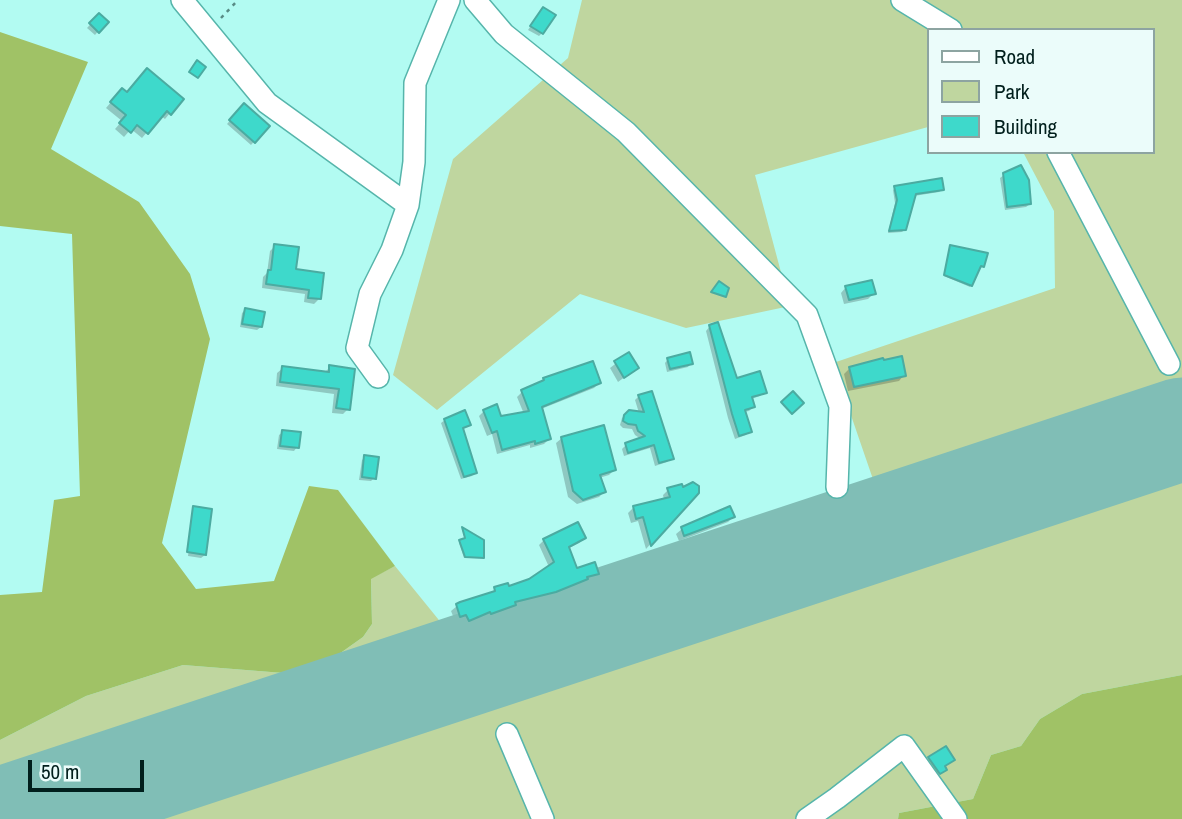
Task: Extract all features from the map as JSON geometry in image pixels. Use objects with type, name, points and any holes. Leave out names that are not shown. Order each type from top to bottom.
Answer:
[{"type":"street","points":[[182,0],[267,103],[408,205]]},
{"type":"street","points":[[378,377],[357,348],[370,294],[392,250],[408,205],[414,162],[415,83],[449,0]]},
{"type":"street","points":[[475,0],[504,34],[626,132],[807,315],[840,406],[837,487]]},
{"type":"street","points":[[902,0],[948,28]]},
{"type":"street","points":[[1059,154],[1169,364]]},
{"type":"street","points":[[507,734],[543,819]]},
{"type":"street","points":[[807,819],[904,746],[956,819]]},
{"type":"path","points":[[209,32],[238,0]]},
{"type":"green space","points":[[582,0],[1182,0],[1182,675],[1082,694],[1040,719],[1021,746],[991,755],[973,799],[899,813],[898,819],[0,819],[0,740],[86,696],[183,665],[296,674],[325,664],[363,637],[372,624],[371,578],[395,566],[447,630],[876,488],[833,363],[1055,288],[1054,211],[1024,154],[1154,154],[1154,28],[926,28],[926,128],[755,175],[790,306],[686,328],[580,294],[437,410],[393,375],[453,159],[568,58]]},
{"type":"green space","points":[[0,32],[88,62],[51,149],[139,202],[190,274],[210,339],[162,543],[196,589],[274,581],[309,486],[338,490],[395,566],[371,579],[372,624],[363,637],[325,664],[296,674],[183,665],[86,696],[0,740],[0,595],[42,592],[54,500],[80,496],[72,234],[0,226]]},
{"type":"green space","points":[[1182,675],[1182,819],[898,819],[899,813],[973,799],[991,755],[1021,746],[1040,719],[1082,694]]},
{"type":"building","points":[[543,7],[556,15],[543,34],[530,26]]},
{"type":"building","points":[[99,13],[109,22],[99,33],[89,23]]},
{"type":"building","points":[[197,60],[206,67],[198,78],[189,72]]},
{"type":"building","points":[[147,68],[184,99],[171,115],[167,111],[148,134],[137,125],[131,133],[119,123],[126,115],[110,102],[122,88],[127,92]]},
{"type":"building","points":[[244,103],[270,126],[255,143],[229,120]]},
{"type":"building","points":[[1021,165],[1029,180],[1031,204],[1007,207],[1003,173]]},
{"type":"building","points":[[942,178],[944,190],[916,194],[906,230],[889,231],[897,200],[894,186]]},
{"type":"building","points":[[274,244],[299,247],[296,269],[324,273],[321,299],[308,298],[309,290],[266,284],[268,270],[271,270]]},
{"type":"building","points":[[950,245],[988,253],[984,267],[981,266],[972,286],[944,275]]},
{"type":"building","points":[[872,280],[876,294],[849,300],[845,286]]},
{"type":"building","points":[[719,281],[729,288],[726,297],[711,292]]},
{"type":"building","points":[[245,308],[265,312],[262,327],[242,324]]},
{"type":"building","points":[[718,322],[737,378],[760,371],[767,393],[752,397],[755,407],[745,410],[752,432],[739,436],[709,325]]},
{"type":"building","points":[[629,352],[639,368],[624,378],[614,361]]},
{"type":"building","points":[[690,352],[693,364],[670,369],[667,358]]},
{"type":"building","points":[[902,356],[906,376],[854,387],[849,367]]},
{"type":"building","points":[[593,361],[601,383],[542,407],[551,439],[502,450],[497,431],[492,433],[483,410],[497,404],[501,416],[529,411],[521,390],[544,380],[543,378]]},
{"type":"building","points":[[329,365],[355,369],[350,410],[336,408],[339,389],[280,382],[282,366],[329,372]]},
{"type":"building","points":[[652,391],[674,459],[659,463],[654,445],[628,453],[625,443],[645,436],[638,431],[636,425],[623,421],[629,410],[644,412],[638,395]]},
{"type":"building","points":[[793,391],[804,403],[792,414],[781,402]]},
{"type":"building","points":[[465,410],[471,425],[463,428],[477,473],[464,477],[444,419]]},
{"type":"building","points":[[604,425],[616,470],[600,475],[606,492],[583,500],[573,491],[561,437]]},
{"type":"building","points":[[282,430],[301,432],[299,448],[280,446]]},
{"type":"building","points":[[364,455],[379,457],[376,479],[362,477]]},
{"type":"building","points":[[693,482],[699,486],[699,493],[651,546],[643,517],[636,519],[633,506],[670,497],[667,488],[682,484],[683,487]]},
{"type":"building","points":[[193,506],[212,509],[206,555],[187,552]]},
{"type":"building","points":[[730,506],[735,517],[684,536],[681,527]]},
{"type":"building","points":[[578,522],[586,538],[569,547],[577,568],[595,562],[599,574],[556,592],[515,602],[516,605],[469,621],[466,615],[460,617],[456,604],[495,591],[494,587],[508,583],[509,586],[529,579],[554,562],[543,539]]},
{"type":"building","points":[[462,527],[484,540],[484,558],[465,557],[459,540],[465,538]]},
{"type":"building","points":[[946,746],[955,760],[945,766],[947,770],[940,774],[928,757]]},
{"type":"runway","points":[[12,815],[1182,429]]}]
